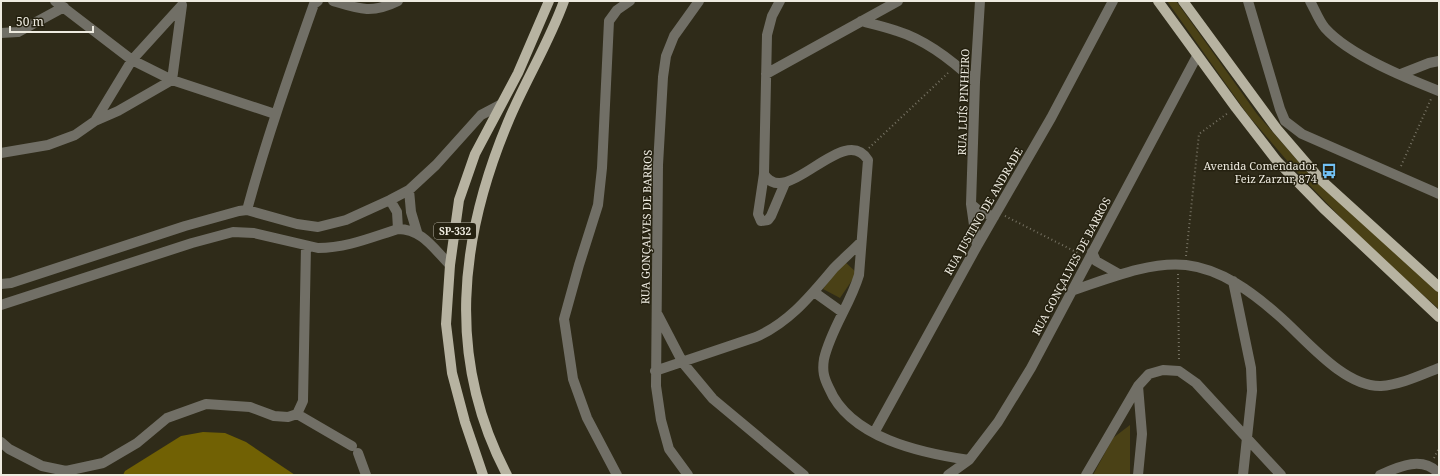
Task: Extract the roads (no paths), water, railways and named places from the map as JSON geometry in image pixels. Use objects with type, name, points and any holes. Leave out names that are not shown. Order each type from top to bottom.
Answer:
[{"type":"main road","name":"SP-332","points":[[483,475],[465,422],[452,373],[446,324],[450,266],[459,200],[474,154],[518,72],[549,1]]},
{"type":"main road","name":"SP-332","points":[[507,475],[480,411],[471,367],[466,328],[467,265],[478,211],[491,167],[508,121],[557,22],[564,1]]},
{"type":"main road","points":[[1158,1],[1197,56],[1277,161],[1323,208],[1439,317]]},
{"type":"main road","points":[[1183,1],[1277,129],[1320,179],[1439,287]]},
{"type":"street","points":[[55,1],[132,60],[172,80],[275,114]]},
{"type":"street","points":[[247,210],[262,153],[275,114],[314,4],[318,1]]},
{"type":"street","points":[[333,1],[369,10],[384,8],[398,1]]},
{"type":"street","points":[[617,475],[587,418],[573,379],[564,319],[598,205],[602,168],[609,21],[617,10],[630,1]]},
{"type":"street","name":"RUA GONÇALVES DE BARROS","points":[[698,1],[674,36],[666,56],[660,104],[657,313],[683,362],[713,399],[804,475]]},
{"type":"street","points":[[780,1],[772,16],[767,35],[764,174],[758,214],[761,220],[768,220],[771,216],[785,183]]},
{"type":"street","points":[[766,74],[898,1]]},
{"type":"street","name":"RUA LUÍS PINHEIRO","points":[[977,246],[971,204],[975,82],[980,1]]},
{"type":"street","name":"RUA JUSTINO DE ANDRADE","points":[[874,434],[977,246],[1051,118],[1113,1]]},
{"type":"street","points":[[1248,1],[1285,121],[1302,134],[1439,194]]},
{"type":"street","points":[[1310,1],[1325,27],[1342,43],[1358,54],[1437,90]]},
{"type":"street","points":[[172,80],[182,3]]},
{"type":"street","points":[[95,121],[132,60],[182,3]]},
{"type":"street","points":[[1,33],[18,32],[64,7]]},
{"type":"street","points":[[861,21],[898,31],[920,40],[956,65],[975,82]]},
{"type":"street","name":"RUA GONÇALVES DE BARROS","points":[[948,475],[969,460],[998,422],[1031,368],[1074,290],[1090,255],[1197,56]]},
{"type":"street","points":[[1401,74],[1429,63],[1439,61]]},
{"type":"street","points":[[1,153],[48,145],[75,135],[95,121],[118,111],[172,80]]},
{"type":"street","points":[[1,284],[11,283],[185,226],[239,211],[247,210],[297,224],[318,227],[346,220],[409,190],[436,165],[481,115],[500,105]]},
{"type":"street","points":[[1277,129],[1285,121]]},
{"type":"street","points":[[764,174],[771,182],[785,183],[835,154],[856,150],[864,153],[868,160],[859,275],[855,290],[842,312],[832,336],[824,360],[822,374],[837,403],[848,415],[874,434],[926,452],[969,460]]},
{"type":"street","points":[[409,190],[410,212],[417,232],[450,266]]},
{"type":"street","points":[[390,200],[397,212],[398,228]]},
{"type":"street","points":[[971,204],[978,210],[996,215]]},
{"type":"street","points":[[1,305],[222,234],[254,232],[318,248],[347,246],[398,228],[417,232]]},
{"type":"street","points":[[656,371],[669,365],[683,362],[771,330],[791,315],[814,292],[835,267],[861,242]]},
{"type":"street","points":[[297,414],[302,401],[306,246]]},
{"type":"street","points":[[1090,255],[1096,261],[1119,274]]},
{"type":"street","points":[[1074,290],[1119,274],[1143,268],[1182,265],[1223,275],[1233,281],[1278,314],[1338,369],[1354,380],[1367,385],[1381,386],[1396,383],[1439,368]]},
{"type":"street","points":[[1233,281],[1251,368],[1252,391],[1243,475]]},
{"type":"street","points":[[814,292],[842,312]]},
{"type":"street","points":[[657,313],[656,386],[661,420],[669,449],[688,475]]},
{"type":"street","points":[[1086,475],[1138,386],[1149,374],[1163,370],[1179,371],[1196,382],[1248,437],[1281,475]]},
{"type":"street","points":[[1138,386],[1142,434],[1138,475]]},
{"type":"street","points":[[1,442],[9,449],[42,466],[66,471],[103,463],[137,443],[167,418],[206,404],[250,407],[274,416],[288,417],[297,414],[355,449],[366,475]]},
{"type":"street","points":[[1380,475],[1411,464],[1429,466],[1437,474]]},
{"type":"place","name":"Avenida Comendador Feiz Zarzur, 874","points":[[1329,171]]}]
